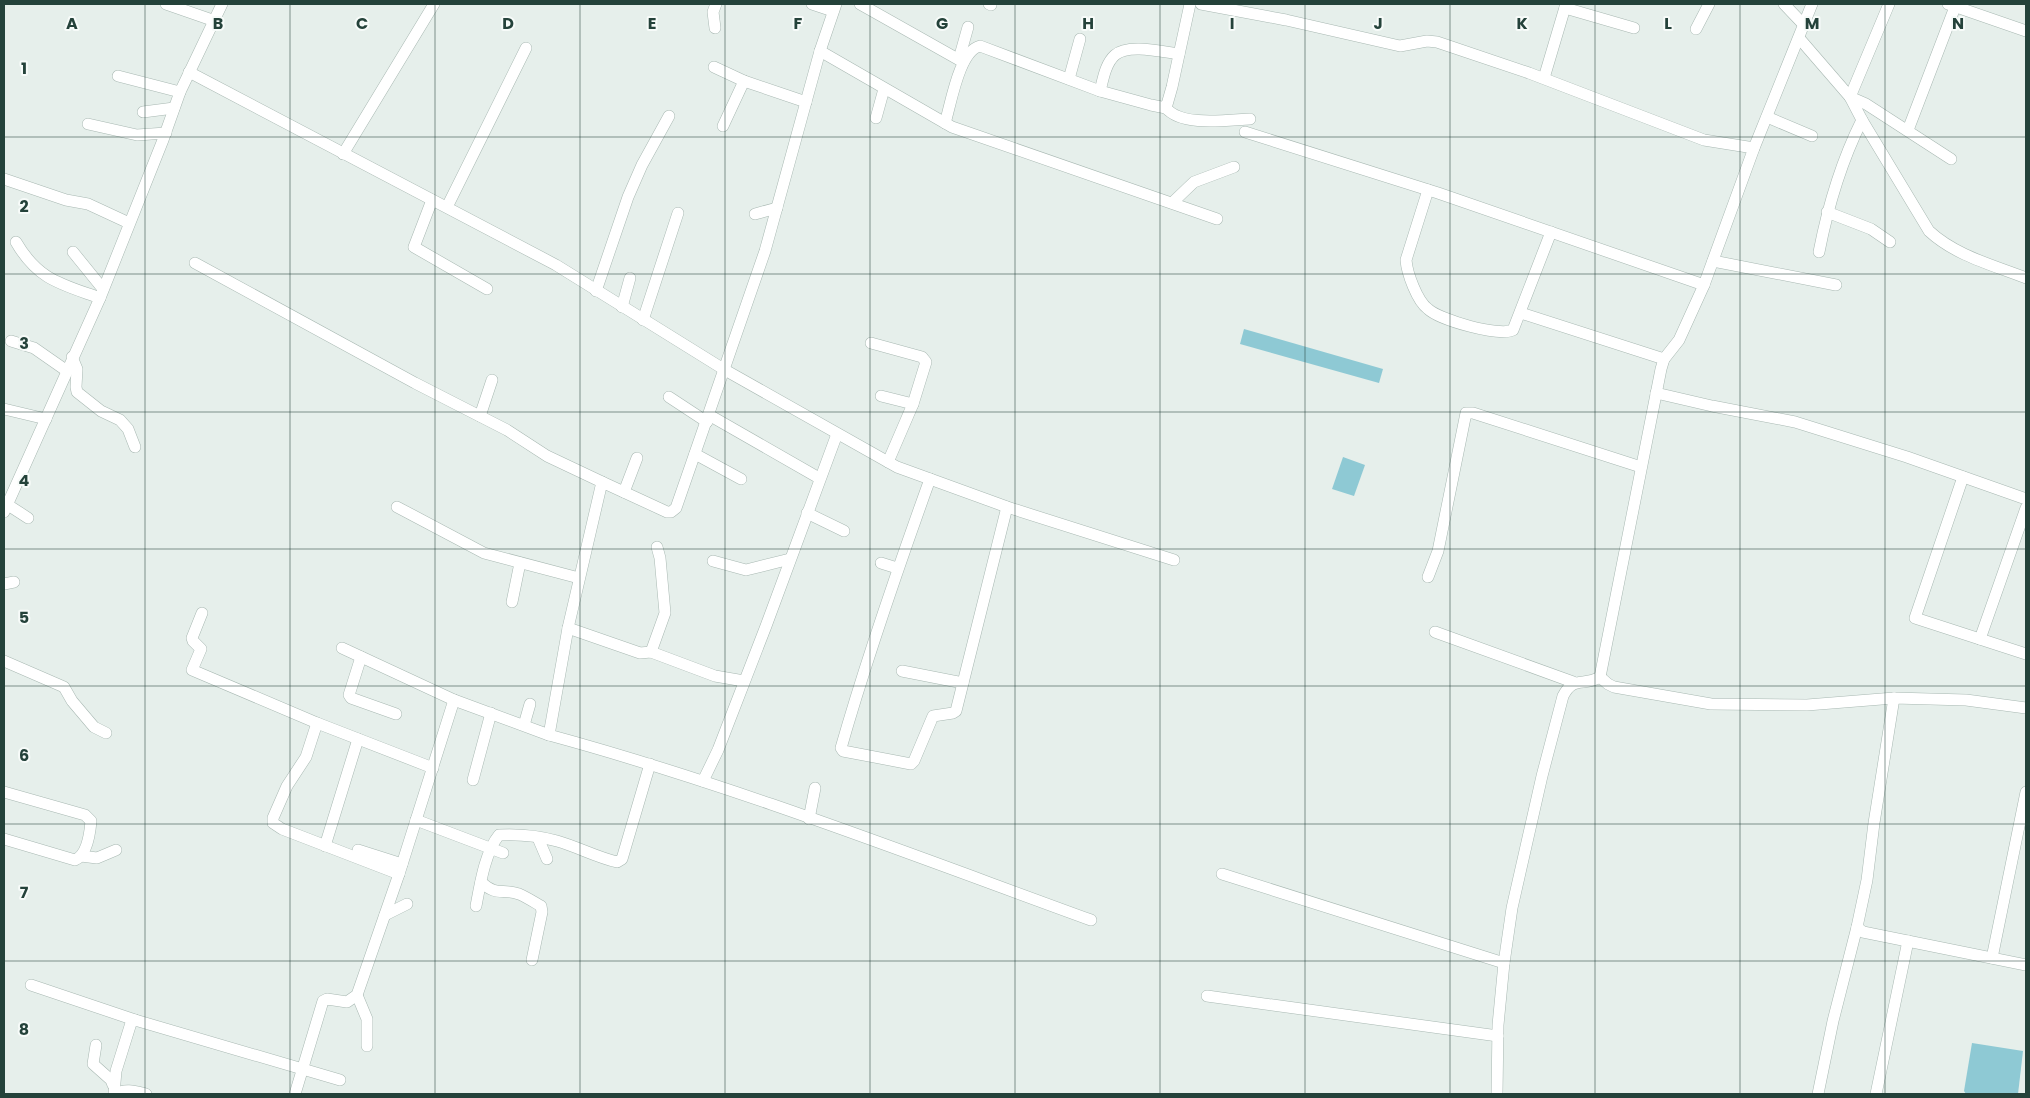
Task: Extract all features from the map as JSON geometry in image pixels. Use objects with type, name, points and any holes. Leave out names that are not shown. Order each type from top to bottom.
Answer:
[{"type":"street","points":[[166,4],[215,20]]},
{"type":"street","points":[[28,518],[6,504],[102,293],[166,133],[180,92],[222,4]]},
{"type":"street","points":[[343,154],[434,4]]},
{"type":"street","points":[[715,28],[713,12],[716,4]]},
{"type":"street","points":[[195,263],[507,430],[547,456],[667,512],[671,512],[676,508],[765,251],[820,51],[834,8],[812,4]]},
{"type":"street","points":[[860,4],[961,60]]},
{"type":"street","points":[[1166,108],[1190,4]]},
{"type":"street","points":[[1200,4],[1286,20],[1400,46],[1427,41],[1437,42],[1544,78],[1704,140],[1754,148]]},
{"type":"street","points":[[1696,29],[1709,4]]},
{"type":"street","points":[[1784,4],[1804,25]]},
{"type":"street","points":[[1435,632],[1574,682],[1594,680],[1600,676],[1640,467],[1664,359],[1679,340],[1704,284],[1754,148],[1812,4]]},
{"type":"street","points":[[1850,96],[1889,4]]},
{"type":"street","points":[[1908,130],[1952,5],[2026,31]]},
{"type":"street","points":[[1544,78],[1565,6],[1634,28]]},
{"type":"street","points":[[945,123],[968,27]]},
{"type":"street","points":[[1799,38],[1850,96],[1862,120],[1929,231],[1954,250],[2026,278]]},
{"type":"street","points":[[1069,79],[1080,39]]},
{"type":"street","points":[[961,60],[972,50],[980,46],[1100,91],[1151,106],[1166,108],[1179,116],[1200,121],[1250,119]]},
{"type":"street","points":[[447,207],[526,48]]},
{"type":"street","points":[[1100,91],[1109,63],[1115,54],[1137,49],[1179,54]]},
{"type":"street","points":[[820,51],[945,123],[977,137],[1217,218]]},
{"type":"street","points":[[714,68],[744,81],[806,102]]},
{"type":"street","points":[[189,72],[556,265],[725,370],[888,462],[1007,507],[1174,560]]},
{"type":"street","points":[[118,76],[180,92]]},
{"type":"street","points":[[723,126],[744,81]]},
{"type":"street","points":[[876,118],[884,89]]},
{"type":"street","points":[[1850,96],[1908,130],[1951,159]]},
{"type":"street","points":[[143,112],[174,108]]},
{"type":"street","points":[[596,291],[628,197],[642,165],[669,116]]},
{"type":"street","points":[[1767,118],[1812,136]]},
{"type":"street","points":[[1819,252],[1826,212],[1848,148],[1862,120]]},
{"type":"street","points":[[88,124],[137,135],[166,133]]},
{"type":"street","points":[[1245,132],[1428,190],[1704,284]]},
{"type":"street","points":[[1172,203],[1194,182],[1234,167]]},
{"type":"street","points":[[4,179],[66,200],[88,204],[129,223]]},
{"type":"street","points":[[1428,190],[1406,260],[1406,269],[1423,304],[1435,314],[1464,324],[1501,332],[1513,330],[1551,232]]},
{"type":"street","points":[[432,200],[414,247],[487,289]]},
{"type":"street","points":[[755,214],[777,208]]},
{"type":"street","points":[[1826,212],[1871,229],[1890,242]]},
{"type":"street","points":[[643,320],[678,213]]},
{"type":"street","points":[[16,242],[25,258],[42,273],[60,283],[102,293]]},
{"type":"street","points":[[73,252],[102,293]]},
{"type":"street","points":[[1713,261],[1836,285]]},
{"type":"street","points":[[622,307],[630,278]]},
{"type":"street","points":[[1521,313],[1664,359]]},
{"type":"street","points":[[10,341],[34,348],[67,372]]},
{"type":"street","points":[[871,343],[922,357],[926,362],[913,404],[888,462]]},
{"type":"street","points":[[72,357],[77,369],[77,392],[101,411],[120,420],[128,429],[135,447]]},
{"type":"street","points":[[480,416],[492,380]]},
{"type":"street","points":[[1656,393],[1795,422],[2026,499]]},
{"type":"street","points":[[881,396],[913,404]]},
{"type":"street","points":[[669,397],[819,478]]},
{"type":"street","points":[[4,409],[46,419]]},
{"type":"street","points":[[1428,577],[1438,551],[1466,413],[1473,413],[1532,431],[1640,467]]},
{"type":"street","points":[[704,781],[718,750],[837,434]]},
{"type":"street","points":[[695,454],[741,479]]},
{"type":"street","points":[[624,492],[637,458]]},
{"type":"street","points":[[1963,477],[1915,618],[2026,654]]},
{"type":"street","points":[[930,479],[897,568],[841,749],[884,760],[911,764],[934,715],[954,713],[956,711],[1007,507]]},
{"type":"street","points":[[549,735],[568,628],[602,482]]},
{"type":"street","points":[[397,507],[484,553],[579,578]]},
{"type":"street","points":[[1980,640],[2026,508]]},
{"type":"street","points":[[807,513],[844,531]]},
{"type":"street","points":[[651,652],[665,612],[657,547]]},
{"type":"street","points":[[712,561],[746,570],[790,559]]},
{"type":"street","points":[[512,602],[520,563]]},
{"type":"street","points":[[881,563],[897,568]]},
{"type":"street","points":[[664,598],[672,581]]},
{"type":"street","points":[[202,613],[192,638],[201,650],[192,670],[317,723],[433,768]]},
{"type":"street","points":[[568,628],[640,653],[651,652],[716,676],[744,681]]},
{"type":"street","points":[[342,648],[454,700],[549,735],[704,781],[1091,920]]},
{"type":"street","points":[[361,657],[349,695],[351,698],[396,714]]},
{"type":"street","points":[[4,661],[64,687],[72,701],[94,727],[106,733]]},
{"type":"street","points":[[902,671],[963,683]]},
{"type":"street","points":[[1600,676],[1614,687],[1711,704],[1807,705],[1894,698],[1966,700],[2021,708],[2026,714]]},
{"type":"street","points":[[1497,1094],[1498,1036],[1504,963],[1512,908],[1542,776],[1563,696],[1567,688],[1574,682]]},
{"type":"street","points":[[1818,1094],[1868,880],[1874,823],[1894,698]]},
{"type":"street","points":[[295,1094],[323,1000],[347,1002],[357,995],[401,869],[454,700]]},
{"type":"street","points":[[524,725],[530,704]]},
{"type":"street","points":[[473,780],[491,713]]},
{"type":"street","points":[[317,723],[306,757],[287,786],[273,818],[274,826],[325,846],[401,869]]},
{"type":"street","points":[[325,846],[358,739]]},
{"type":"street","points":[[476,906],[491,848],[499,836],[514,834],[556,841],[609,860],[617,862],[622,859],[650,764]]},
{"type":"street","points":[[809,819],[815,788]]},
{"type":"street","points":[[4,792],[85,815],[89,818],[90,830],[81,856],[75,860],[4,839]]},
{"type":"street","points":[[1992,958],[2026,792]]},
{"type":"street","points":[[416,820],[503,852]]},
{"type":"street","points":[[538,838],[547,859]]},
{"type":"street","points":[[81,856],[97,858],[116,850]]},
{"type":"street","points":[[358,850],[401,869]]},
{"type":"street","points":[[1222,874],[1504,963]]},
{"type":"street","points":[[481,882],[494,892],[518,894],[540,906],[542,912],[532,960]]},
{"type":"street","points":[[384,915],[407,904]]},
{"type":"street","points":[[1857,927],[1863,932],[2026,965]]},
{"type":"street","points":[[1876,1094],[1908,941]]},
{"type":"street","points":[[31,985],[135,1020],[340,1080]]},
{"type":"street","points":[[357,995],[367,1019],[367,1046]]},
{"type":"street","points":[[1207,996],[1498,1036]]},
{"type":"street","points":[[115,1091],[116,1071],[128,1029],[131,1022],[135,1020]]},
{"type":"street","points":[[96,1045],[92,1064],[111,1080],[115,1091]]},
{"type":"street","points":[[115,1091],[132,1091],[146,1094]]},
{"type":"water","points":[[1244,329],[1383,369],[1379,383],[1240,344]]},
{"type":"water","points":[[1343,457],[1365,465],[1354,496],[1332,489]]},
{"type":"water","points":[[1972,1043],[2023,1051],[2018,1094],[1966,1094],[1964,1091]]}]
